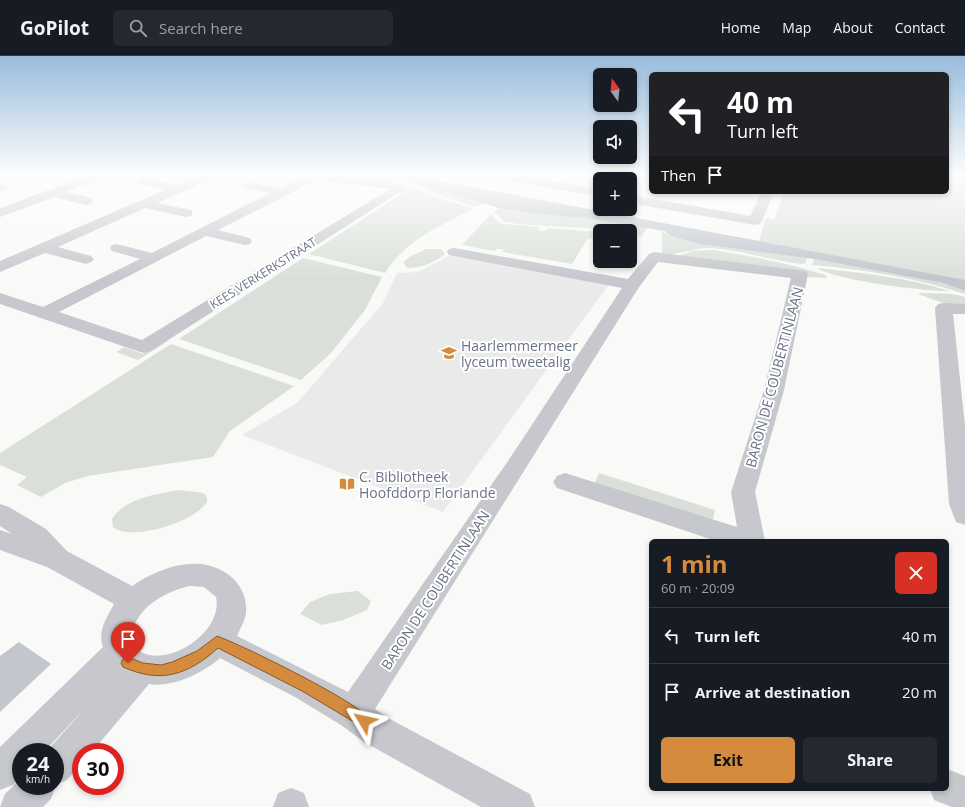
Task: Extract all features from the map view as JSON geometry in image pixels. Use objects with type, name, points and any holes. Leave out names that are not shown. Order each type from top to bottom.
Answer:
[{"type":"street","points":[[0,213],[10,209]]},
{"type":"street","points":[[0,266],[133,209]]},
{"type":"street","points":[[168,209],[186,213]]},
{"type":"street","name":"KEES VERKERKSTRAAT","points":[[46,313],[250,209]]},
{"type":"street","name":"KEES VERKERKSTRAAT","points":[[46,313],[144,347],[366,209]]},
{"type":"street","points":[[689,209],[755,221],[760,209]]},
{"type":"street","points":[[206,232],[245,241]]},
{"type":"street","points":[[44,248],[86,259]]},
{"type":"street","points":[[117,248],[154,258]]},
{"type":"street","points":[[454,252],[632,285]]},
{"type":"street","name":"BARON DE COUBERTINLAAN","points":[[353,712],[518,464],[632,285],[654,257],[800,274],[774,390],[743,492],[752,539]]},
{"type":"street","points":[[0,298],[46,313]]},
{"type":"street","points":[[965,309],[944,308],[961,504],[965,515]]},
{"type":"street","points":[[565,482],[741,539]]},
{"type":"street","points":[[0,514],[13,520],[37,536],[57,559]]},
{"type":"street","points":[[0,540],[57,559],[134,601]]},
{"type":"street","points":[[189,575],[206,576],[221,582],[230,593],[233,608],[229,624],[217,641],[201,655],[182,666],[161,671],[130,661],[116,640],[118,627],[124,613],[134,601],[151,588],[169,579],[189,575]]},
{"type":"street","points":[[217,641],[306,686],[353,712],[376,730],[517,807]]},
{"type":"street","points":[[64,755],[130,661]]},
{"type":"street","points":[[0,772],[130,661]]},
{"type":"street","points":[[949,788],[965,794]]},
{"type":"street","points":[[18,807],[29,795]]},
{"type":"shaded area","points":[[378,209],[473,209],[436,228],[413,243],[393,261],[385,273],[309,254]]},
{"type":"shaded area","points":[[497,209],[506,209],[622,224],[593,224],[593,229],[518,224],[503,221],[498,214],[493,212]]},
{"type":"shaded area","points":[[506,209],[589,209],[593,210],[593,216],[626,216],[965,280],[965,291],[943,283],[814,259],[699,244],[670,236],[665,231],[637,226],[637,224],[622,224]]},
{"type":"shaded area","points":[[778,209],[965,209],[965,282],[758,244],[766,218],[774,220]]},
{"type":"shaded area","points":[[491,214],[499,223],[540,227],[538,230],[545,231],[548,228],[593,231],[593,239],[588,238],[572,264],[502,252],[504,249],[497,249],[494,251],[462,245]]},
{"type":"shaded area","points":[[637,226],[647,228],[642,236],[637,235]]},
{"type":"shaded area","points":[[662,231],[670,236],[699,244],[807,258],[806,263],[801,264],[713,248],[675,254],[662,254]]},
{"type":"shaded area","points":[[426,249],[441,249],[445,254],[427,264],[407,268],[403,262],[411,256]]},
{"type":"shaded area","points":[[713,250],[784,263],[825,275],[827,278],[808,277],[806,274],[679,256],[693,251]]},
{"type":"shaded area","name":"Haarlemmermeer lyceum tweetalig","points":[[450,255],[610,283],[443,512],[242,435],[297,403],[383,303],[397,273],[418,272]]},
{"type":"shaded area","points":[[303,258],[382,277],[365,310],[331,353],[301,380],[179,339]]},
{"type":"shaded area","points":[[814,259],[943,283],[965,291],[965,294],[928,283],[889,275],[812,265]]},
{"type":"shaded area","points":[[817,268],[900,279],[949,291],[921,290],[861,281],[842,277]]},
{"type":"shaded area","points":[[918,294],[960,295],[965,297],[965,306],[943,303]]},
{"type":"shaded area","points":[[164,340],[168,341],[138,360],[116,352],[124,347],[143,354]]},
{"type":"shaded area","points":[[171,344],[294,386],[230,431],[213,457],[88,476],[65,483],[41,497],[17,485],[27,477],[0,465],[0,453]]},
{"type":"shaded area","points":[[599,473],[715,510],[712,523],[593,486]]},
{"type":"shaded area","points":[[179,490],[203,493],[207,497],[207,502],[190,516],[177,523],[162,528],[134,532],[122,531],[113,527],[112,519],[125,506],[142,498]]},
{"type":"shaded area","points":[[358,591],[371,601],[367,610],[343,620],[322,625],[300,614],[310,602],[330,594]]},
{"type":"shaded area","points":[[19,642],[51,664],[0,712],[0,656]]},
{"type":"place","name":"Haarlemmermeer lyceum tweetalig","points":[[449,353]]},
{"type":"place","name":"C. Bibliotheek Hoofddorp Floriande","points":[[347,484]]},
{"type":"route","points":[[128,663],[142,670],[161,671],[182,666],[201,655],[217,641],[247,658],[306,686],[353,712],[364,721]]}]
